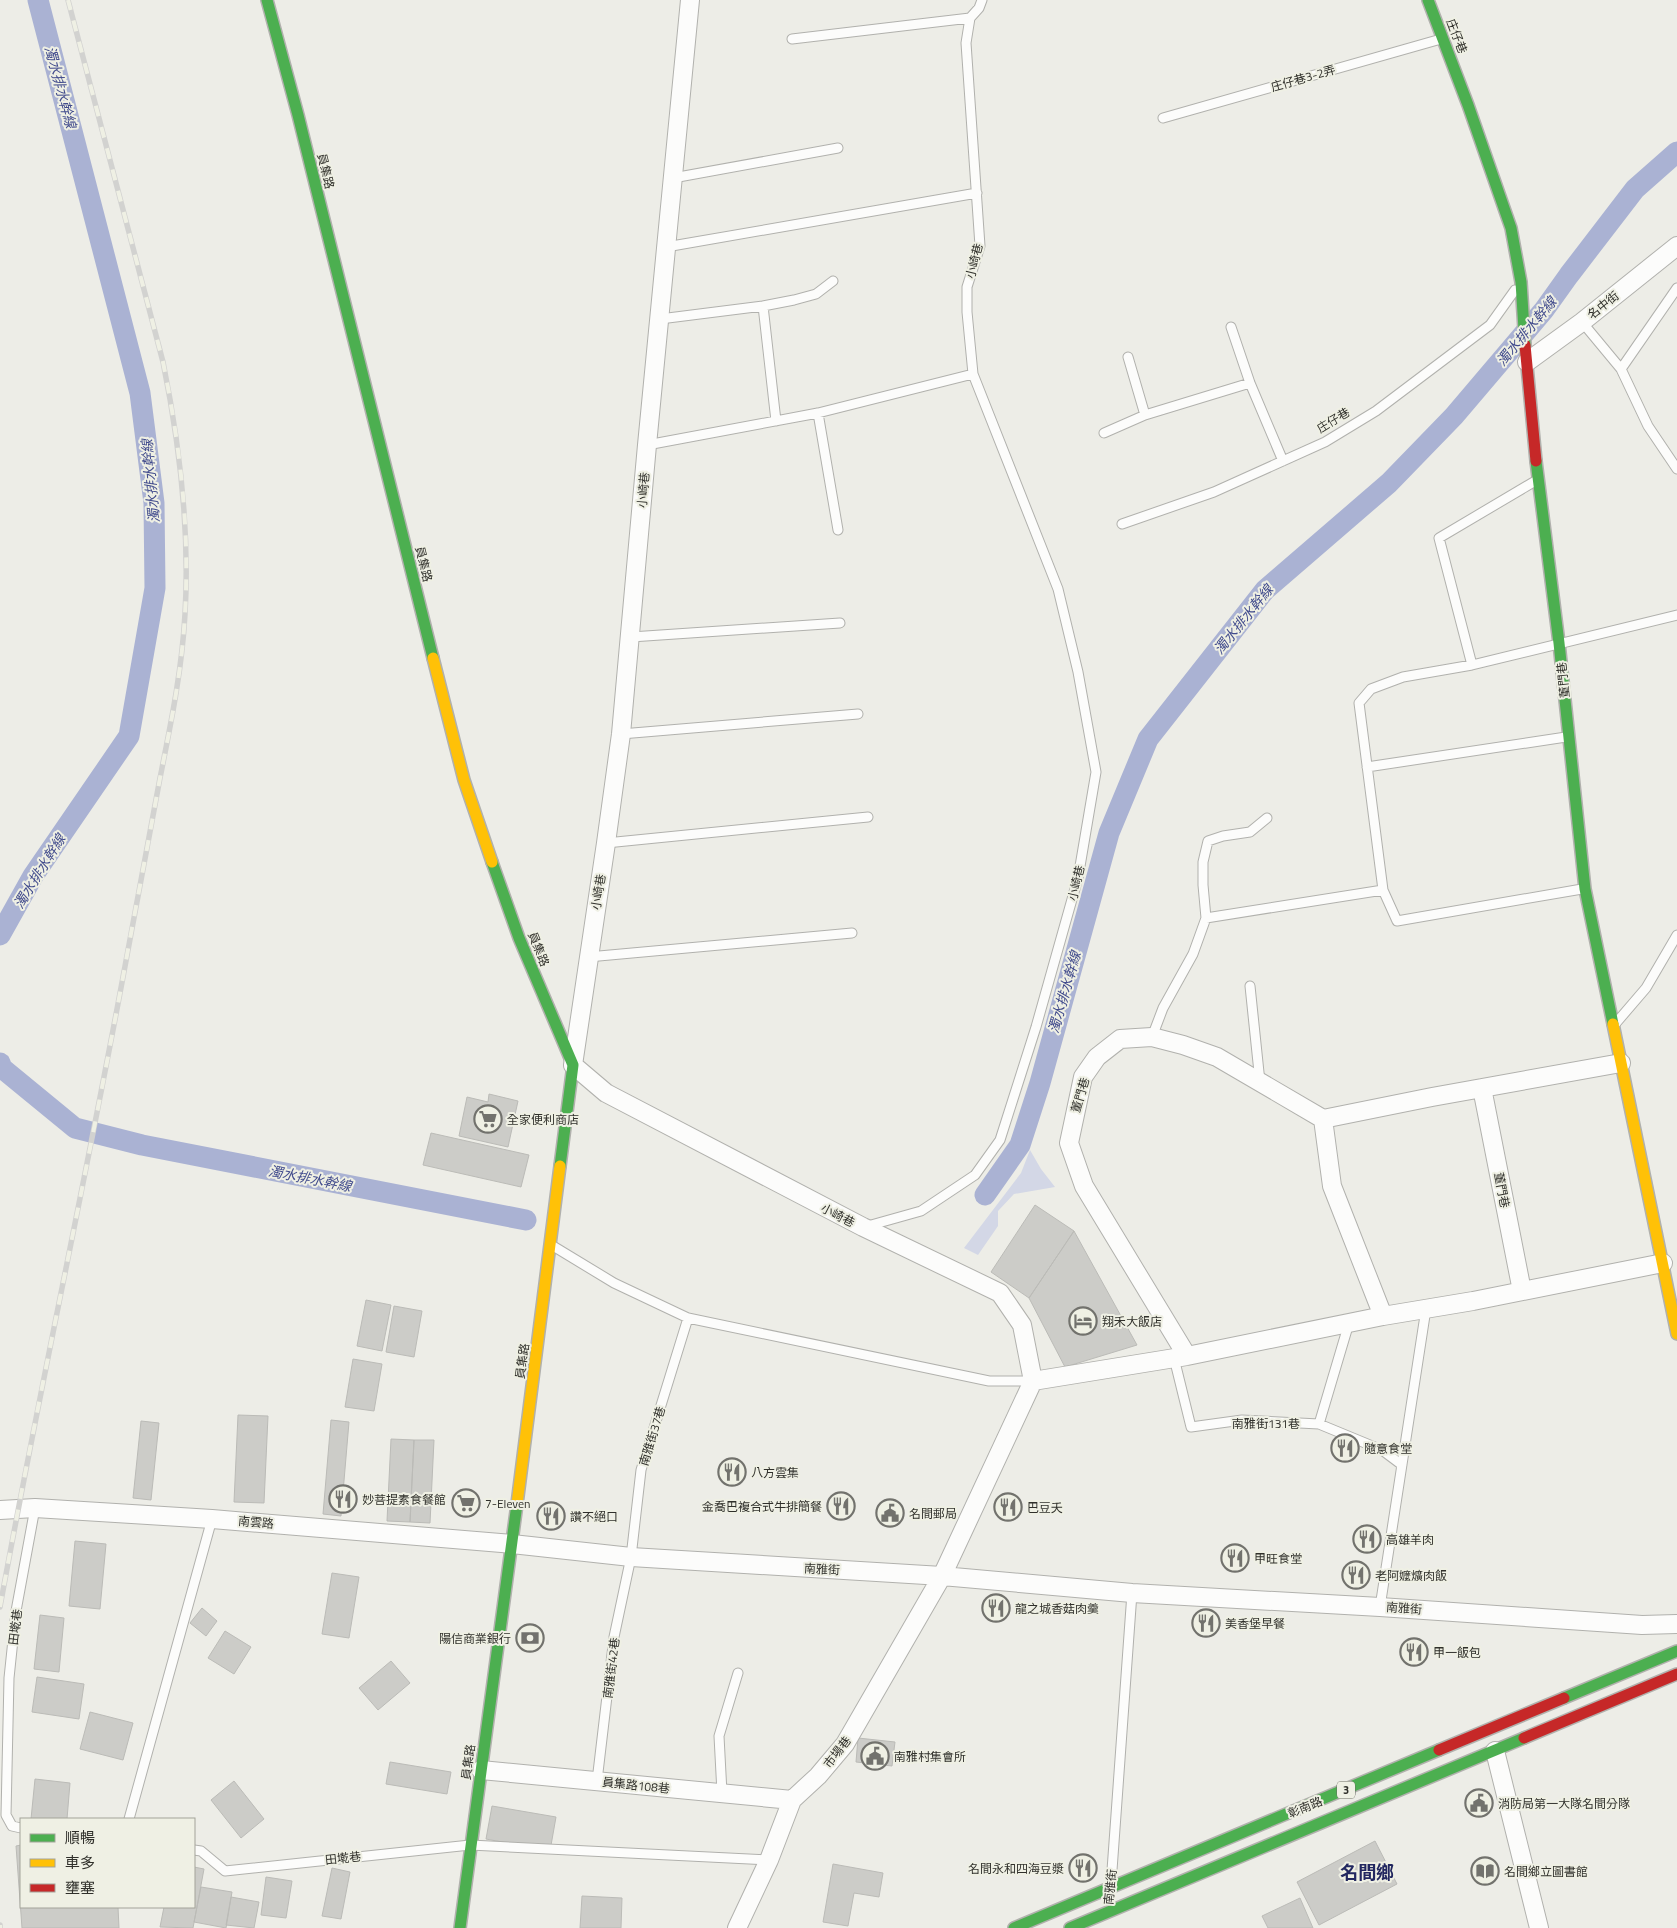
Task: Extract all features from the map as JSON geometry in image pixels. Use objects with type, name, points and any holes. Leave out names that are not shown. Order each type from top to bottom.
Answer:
[{"type":"main road","name":"員集路","points":[[267,0],[298,115],[464,780],[519,938],[573,1065],[512,1544],[460,1928]]},
{"type":"main road","name":"庄仔巷","points":[[1428,0],[1444,38],[1511,228],[1522,287]]},
{"type":"main road","name":"董門巷","points":[[1522,287],[1524,331],[1538,479],[1559,642],[1585,889],[1677,1334]]},
{"type":"main road","name":"彰南路","points":[[1070,1928],[1109,1900],[1352,1788],[1677,1651]]},
{"type":"main road","name":"彰南路","points":[[1014,1928],[1109,1900],[1495,1751],[1677,1674]]},
{"type":"street","name":"小崎巷","points":[[690,0],[660,319],[646,445],[620,734],[573,1065],[606,1093],[863,1228]]},
{"type":"street","name":"名中街","points":[[1527,362],[1582,322],[1677,246]]},
{"type":"street","name":"董門巷","points":[[1181,1357],[1084,1186],[1069,1143],[1082,1077],[1097,1057],[1120,1038],[1152,1037],[1183,1044],[1217,1057],[1323,1119]]},
{"type":"street","points":[[1382,1316],[1332,1186],[1323,1119],[1621,1063]]},
{"type":"street","name":"董門巷","points":[[1482,1088],[1522,1292]]},
{"type":"street","points":[[863,1228],[1000,1293],[1022,1325],[1033,1381],[1181,1357],[1382,1316],[1522,1292],[1663,1263]]},
{"type":"street","name":"市場巷","points":[[738,1928],[769,1860],[792,1800],[818,1776],[845,1744],[942,1576],[1033,1381]]},
{"type":"street","name":"南雲路","points":[[0,1510],[35,1508],[212,1519],[512,1544]]},
{"type":"street","name":"南雅街","points":[[512,1544],[631,1557],[942,1576],[1132,1593],[1380,1606],[1642,1624],[1677,1624]]},
{"type":"street","points":[[1495,1751],[1539,1928]]},
{"type":"street","name":"員集路108巷","points":[[481,1770],[792,1800]]},
{"type":"lane","name":"小崎巷","points":[[863,1228],[921,1211],[975,1175],[1000,1140],[1036,1027],[1078,878],[1096,772],[1078,672],[1058,589],[973,374],[967,312],[967,287],[980,246],[966,43],[970,18],[979,8],[982,0]]},
{"type":"lane","points":[[792,39],[970,18]]},
{"type":"lane","name":"庄仔巷3-2弄","points":[[1162,118],[1444,38]]},
{"type":"lane","points":[[672,178],[838,148]]},
{"type":"lane","points":[[666,247],[977,193]]},
{"type":"lane","points":[[660,319],[763,306],[794,300],[816,294],[833,281]]},
{"type":"lane","name":"庄仔巷","points":[[1122,524],[1214,492],[1325,442],[1376,411],[1490,325],[1522,287]]},
{"type":"lane","points":[[1621,369],[1677,288]]},
{"type":"lane","points":[[763,306],[776,421]]},
{"type":"lane","points":[[1582,322],[1621,369],[1648,426],[1677,469]]},
{"type":"lane","points":[[1231,327],[1250,383],[1283,460]]},
{"type":"lane","points":[[1128,357],[1145,415]]},
{"type":"lane","points":[[646,445],[818,413],[973,374]]},
{"type":"lane","points":[[1104,433],[1145,415],[1250,383]]},
{"type":"lane","points":[[818,413],[838,530]]},
{"type":"lane","points":[[1472,665],[1439,538],[1538,479]]},
{"type":"lane","points":[[1585,889],[1397,921],[1382,890],[1359,703],[1371,689],[1403,677],[1472,665],[1559,642],[1677,615]]},
{"type":"lane","points":[[630,637],[840,623]]},
{"type":"lane","points":[[620,734],[858,714]]},
{"type":"lane","points":[[1367,767],[1569,736]]},
{"type":"lane","points":[[606,843],[868,817]]},
{"type":"lane","points":[[1152,1037],[1163,1008],[1193,954],[1206,918],[1203,862],[1208,841],[1222,836],[1250,832],[1267,818]]},
{"type":"lane","points":[[1206,918],[1382,890]]},
{"type":"lane","points":[[588,957],[852,933]]},
{"type":"lane","points":[[1614,1026],[1646,988],[1677,935]]},
{"type":"lane","points":[[1250,986],[1260,1082]]},
{"type":"lane","points":[[550,1245],[614,1283],[688,1318],[989,1381],[1033,1381]]},
{"type":"lane","points":[[1380,1606],[1426,1309]]},
{"type":"lane","name":"南雅街37巷","points":[[631,1557],[641,1470],[688,1318]]},
{"type":"lane","points":[[1319,1424],[1349,1323]]},
{"type":"lane","name":"南雅街131巷","points":[[1181,1357],[1191,1427],[1242,1420],[1319,1424],[1382,1450],[1402,1465]]},
{"type":"lane","name":"田墘巷","points":[[20,1828],[12,1826],[6,1815],[9,1678],[16,1611],[35,1508]]},
{"type":"lane","points":[[129,1818],[212,1519]]},
{"type":"lane","name":"南雅街42巷","points":[[597,1781],[614,1637],[631,1557]]},
{"type":"lane","name":"南雅街","points":[[1109,1900],[1132,1593]]},
{"type":"lane","points":[[722,1793],[719,1736],[738,1673]]},
{"type":"lane","name":"田墘巷","points":[[195,1850],[201,1851],[225,1871],[470,1845],[769,1860]]},
{"type":"shaded area","points":[[1030,1150],[1041,1169],[1055,1187],[1014,1194],[998,1211],[998,1226],[978,1255],[964,1248],[1021,1173]]},
{"type":"building","name":"全家便利商店","points":[[489,1094],[518,1101],[508,1147],[459,1136],[467,1097],[488,1102]]},
{"type":"building","points":[[431,1133],[529,1155],[521,1187],[423,1165]]},
{"type":"building","points":[[1035,1205],[1074,1231],[1029,1298],[991,1272]]},
{"type":"building","name":"翔禾大飯店","points":[[1074,1231],[1137,1345],[1065,1367],[1029,1298]]},
{"type":"building","points":[[366,1300],[391,1305],[382,1351],[357,1346]]},
{"type":"building","points":[[394,1306],[422,1311],[414,1357],[386,1352]]},
{"type":"building","points":[[353,1359],[382,1364],[374,1411],[345,1407]]},
{"type":"building","points":[[238,1415],[268,1416],[264,1503],[234,1502]]},
{"type":"building","points":[[331,1420],[349,1422],[341,1516],[323,1514]]},
{"type":"building","points":[[141,1421],[159,1423],[151,1500],[133,1498]]},
{"type":"building","points":[[391,1439],[414,1440],[410,1522],[387,1521]]},
{"type":"building","points":[[414,1440],[434,1440],[430,1523],[410,1522]]},
{"type":"building","points":[[75,1541],[106,1544],[100,1609],[69,1606]]},
{"type":"building","points":[[332,1573],[359,1577],[349,1638],[322,1634]]},
{"type":"building","points":[[202,1608],[217,1621],[206,1636],[190,1623]]},
{"type":"building","points":[[40,1615],[64,1618],[59,1672],[34,1669]]},
{"type":"building","points":[[225,1631],[251,1647],[234,1674],[208,1658]]},
{"type":"building","points":[[391,1661],[410,1683],[378,1710],[359,1688]]},
{"type":"building","points":[[37,1677],[84,1684],[79,1719],[32,1712]]},
{"type":"building","points":[[90,1712],[133,1723],[123,1760],[80,1749]]},
{"type":"building","name":"南雅村集會所","points":[[858,1738],[895,1742],[892,1766],[856,1762]]},
{"type":"building","points":[[390,1762],[451,1772],[447,1794],[386,1784]]},
{"type":"building","points":[[35,1779],[70,1783],[67,1818],[31,1818]]},
{"type":"building","points":[[234,1781],[264,1819],[241,1838],[211,1800]]},
{"type":"building","points":[[492,1806],[556,1817],[550,1851],[486,1839]]},
{"type":"building","points":[[1375,1841],[1397,1884],[1319,1925],[1297,1882]]},
{"type":"building","points":[[20,1845],[20,1901],[16,1846]]},
{"type":"building","points":[[833,1864],[883,1873],[879,1897],[854,1893],[848,1926],[823,1922]]},
{"type":"building","points":[[195,1867],[204,1869],[193,1928],[160,1927],[164,1908],[195,1908]]},
{"type":"building","points":[[332,1868],[350,1872],[341,1919],[322,1916]]},
{"type":"building","points":[[266,1877],[292,1881],[286,1918],[261,1915]]},
{"type":"building","points":[[201,1887],[232,1892],[226,1928],[194,1922]]},
{"type":"building","points":[[582,1896],[622,1898],[621,1928],[580,1928]]},
{"type":"building","points":[[231,1897],[259,1902],[254,1928],[226,1925]]},
{"type":"building","points":[[1300,1898],[1313,1928],[1268,1928],[1262,1916]]},
{"type":"building","points":[[21,1908],[118,1908],[119,1928],[22,1928]]},
{"type":"waterway","name":"濁水排水幹線","points":[[0,935],[33,876],[129,736],[155,588],[154,503],[140,393],[38,0]]},
{"type":"waterway","name":"濁水排水幹線","points":[[985,1195],[1020,1145],[1040,1083],[1109,833],[1148,739],[1265,590],[1389,483],[1454,416],[1544,310],[1635,189],[1677,152]]},
{"type":"waterway","name":"濁水排水幹線","points":[[0,1063],[2,1068],[75,1128],[142,1145],[526,1220]]},
{"type":"railway","points":[[0,1607],[172,717],[179,676],[185,614],[185,519],[179,456],[169,393],[163,362],[68,0]]},
{"type":"traffic: fast","points":[[267,0],[298,115],[433,658]]},
{"type":"traffic: fast","points":[[1428,0],[1468,105],[1511,228],[1521,282],[1525,345]]},
{"type":"traffic: fast","points":[[1536,461],[1559,643],[1585,889],[1613,1024]]},
{"type":"traffic: fast","points":[[492,862],[519,938],[573,1065],[560,1166]]},
{"type":"traffic: fast","points":[[460,1928],[517,1504]]},
{"type":"traffic: fast","points":[[1564,1698],[1677,1651]]},
{"type":"traffic: fast","points":[[1070,1928],[1524,1738]]},
{"type":"traffic: fast","points":[[1014,1928],[1439,1750]]},
{"type":"traffic: slow","points":[[433,658],[464,780],[492,862]]},
{"type":"traffic: slow","points":[[1613,1024],[1677,1334]]},
{"type":"traffic: slow","points":[[517,1504],[560,1166]]},
{"type":"traffic: jam","points":[[1525,345],[1536,461]]},
{"type":"traffic: jam","points":[[1524,1738],[1677,1674]]},
{"type":"traffic: jam","points":[[1439,1750],[1564,1698]]},
{"type":"place","name":"全家便利商店","points":[[488,1119]]},
{"type":"place","name":"翔禾大飯店","points":[[1083,1321]]},
{"type":"place","name":"隨意食堂","points":[[1345,1448]]},
{"type":"place","name":"八方雲集","points":[[732,1472]]},
{"type":"place","name":"妙菩提素食餐館","points":[[343,1499]]},
{"type":"place","name":"7-Eleven","points":[[466,1503]]},
{"type":"place","name":"金喬巴複合式牛排簡餐","points":[[841,1506]]},
{"type":"place","name":"巴豆夭","points":[[1008,1507]]},
{"type":"place","name":"名間郵局","points":[[890,1513]]},
{"type":"place","name":"讚不絕口","points":[[551,1516]]},
{"type":"place","name":"高雄羊肉","points":[[1367,1539]]},
{"type":"place","name":"甲旺食堂","points":[[1235,1558]]},
{"type":"place","name":"老阿嬤爌肉飯","points":[[1356,1575]]},
{"type":"place","name":"龍之城香菇肉羹","points":[[996,1608]]},
{"type":"place","name":"美香堡早餐","points":[[1206,1623]]},
{"type":"place","name":"陽信商業銀行","points":[[530,1638]]},
{"type":"place","name":"甲一飯包","points":[[1414,1652]]},
{"type":"place","name":"南雅村集會所","points":[[875,1756]]},
{"type":"place","name":"消防局第一大隊名間分隊","points":[[1479,1803]]},
{"type":"place","name":"名間永和四海豆漿","points":[[1083,1868]]},
{"type":"place","name":"名間鄉立圖書館","points":[[1485,1871]]},
{"type":"district","name":"名間鄉","points":[[1367,1872]]}]
